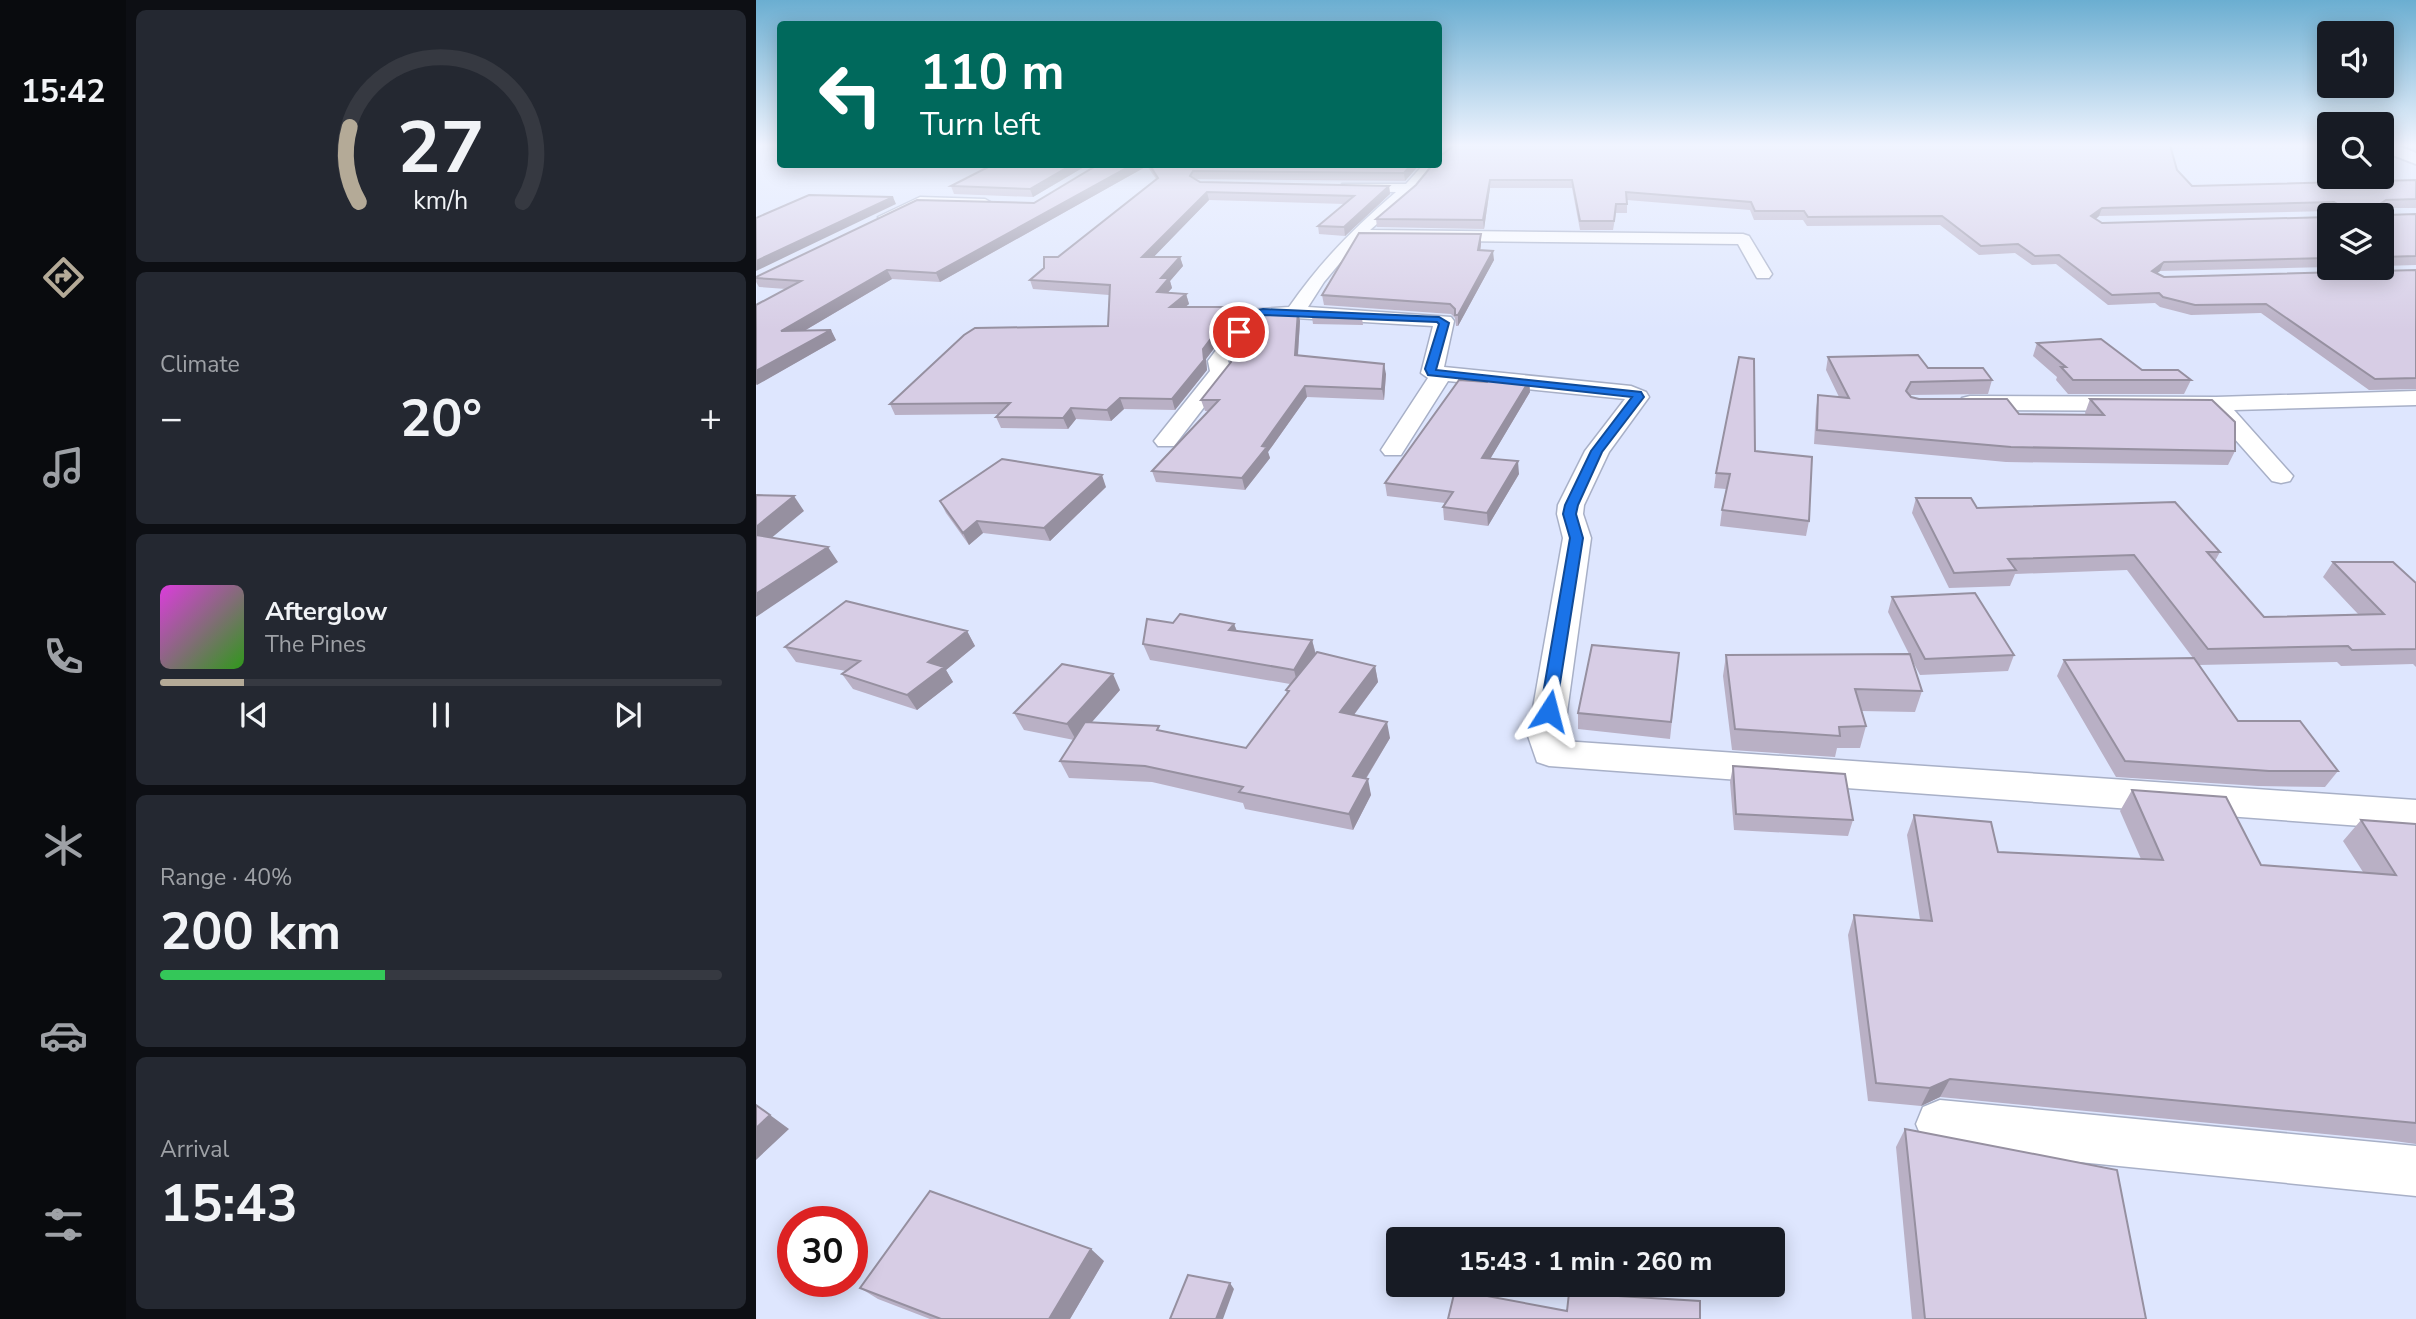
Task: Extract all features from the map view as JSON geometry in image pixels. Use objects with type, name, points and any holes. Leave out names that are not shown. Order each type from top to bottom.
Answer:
[{"type":"street","points":[[866,227],[908,207]]},
{"type":"street","points":[[1295,312],[1317,279],[1355,236],[1389,207]]},
{"type":"street","points":[[1355,236],[1743,239],[1763,274]]},
{"type":"street","points":[[1166,440],[1221,371],[1218,361],[1253,314],[1295,312],[1444,321],[1430,369],[1432,373],[1631,393],[1638,397],[1597,451],[1571,505],[1570,514],[1577,538],[1545,736],[1549,753],[2416,815]]},
{"type":"street","points":[[1393,450],[1442,373]]},
{"type":"street","points":[[1943,403],[2216,404],[2416,398]]},
{"type":"street","points":[[2216,404],[2281,476]]},
{"type":"street","points":[[1940,1124],[2416,1171]]},
{"type":"building","points":[[782,207],[873,207],[756,261],[756,218]]},
{"type":"building","points":[[903,207],[1057,207],[936,273],[887,270],[781,331],[831,330],[756,371],[756,305],[801,281],[756,277]]},
{"type":"building","points":[[1122,207],[1192,207],[1142,257],[1180,257],[1161,278],[1169,278],[1157,292],[1186,294],[1170,307],[1235,307],[1203,349],[1204,360],[1172,399],[1120,398],[1107,410],[1071,408],[1063,418],[996,417],[1010,403],[890,404],[964,335],[975,328],[1108,326],[1110,285],[1030,280],[1044,268],[1044,257],[1058,257]]},
{"type":"building","points":[[1341,207],[1366,207],[1344,227],[1318,226]]},
{"type":"building","points":[[1391,207],[1485,207],[1483,220],[1376,219]]},
{"type":"building","points":[[1577,207],[1616,207],[1614,221],[1580,221]]},
{"type":"building","points":[[1753,207],[2158,207],[2102,208],[2091,216],[2102,223],[2317,217],[2317,258],[2164,262],[2152,271],[2164,277],[2317,273],[2317,280],[2394,280],[2394,271],[2416,270],[2416,378],[2375,379],[2266,304],[2195,305],[2163,297],[2159,293],[2112,295],[2059,255],[2035,256],[2018,244],[1981,246],[1942,216],[1808,217],[1804,211],[1755,211]]},
{"type":"building","points":[[2416,214],[2416,256],[2394,257],[2394,215]]},
{"type":"building","points":[[1359,233],[1481,234],[1478,250],[1493,251],[1458,315],[1455,315],[1455,309],[1450,304],[1322,295]]},
{"type":"building","points":[[1298,311],[1295,355],[1384,364],[1382,389],[1305,386],[1262,446],[1267,447],[1242,478],[1152,471],[1219,400],[1201,400],[1231,362],[1228,351],[1258,312]]},
{"type":"building","points":[[1313,315],[1362,318],[1312,317]]},
{"type":"building","points":[[2101,339],[2142,370],[2178,370],[2191,380],[2073,380],[2061,367],[2066,367],[2037,343]]},
{"type":"building","points":[[1918,355],[1928,368],[1983,368],[1992,380],[1911,382],[1906,391],[1911,397],[2007,399],[2019,414],[2104,415],[2090,399],[2212,400],[2235,422],[2235,451],[2011,447],[1817,430],[1818,395],[1849,398],[1828,357]]},
{"type":"building","points":[[1739,357],[1754,359],[1755,451],[1812,457],[1809,521],[1722,510],[1730,474],[1716,473]]},
{"type":"building","points":[[1491,377],[1529,381],[1482,458],[1518,461],[1487,513],[1443,507],[1453,492],[1385,483],[1459,380],[1487,382]]},
{"type":"building","points":[[1002,459],[1102,475],[1044,528],[977,521],[963,533],[940,501]]},
{"type":"building","points":[[756,495],[794,496],[756,527]]},
{"type":"building","points":[[1916,498],[1971,498],[1977,508],[2175,502],[2220,552],[2207,552],[2264,617],[2384,614],[2333,562],[2393,562],[2416,583],[2416,649],[2352,650],[2348,646],[2208,649],[2134,555],[2008,559],[2016,570],[1954,573]]},
{"type":"building","points":[[756,535],[828,547],[756,594]]},
{"type":"building","points":[[1975,593],[2014,655],[1925,659],[1892,597]]},
{"type":"building","points":[[846,601],[967,631],[928,662],[944,667],[907,695],[842,674],[860,661],[785,647]]},
{"type":"building","points":[[1180,614],[1234,624],[1229,630],[1312,640],[1294,670],[1143,644],[1147,619],[1173,623]]},
{"type":"building","points":[[1592,645],[1679,653],[1671,722],[1578,713]]},
{"type":"building","points":[[1317,652],[1375,666],[1340,712],[1387,722],[1353,776],[1368,779],[1349,814],[1239,792],[1243,787],[1145,766],[1060,761],[1085,722],[1159,726],[1157,730],[1246,748],[1289,691],[1286,690]]},
{"type":"building","points":[[1910,654],[1922,691],[1855,689],[1866,726],[1839,727],[1840,736],[1735,729],[1726,655]]},
{"type":"building","points":[[2194,658],[2238,721],[2300,721],[2338,771],[2269,771],[2125,761],[2064,660]]},
{"type":"building","points":[[1062,664],[1113,674],[1067,724],[1014,713]]},
{"type":"building","points":[[1733,766],[1845,774],[1853,820],[1736,814]]},
{"type":"building","points":[[2132,790],[2226,797],[2261,865],[2396,875],[2361,820],[2416,824],[2416,1123],[1950,1079],[1930,1088],[1876,1083],[1854,915],[1932,921],[1914,815],[1991,822],[1998,852],[2163,860]]},
{"type":"building","points":[[756,1105],[770,1115],[756,1128]]},
{"type":"building","points":[[1905,1129],[2117,1170],[2146,1319],[1925,1319]]},
{"type":"building","points":[[930,1191],[1091,1249],[1049,1319],[941,1319],[868,1291],[868,1277]]},
{"type":"building","points":[[1188,1275],[1230,1283],[1216,1319],[1170,1319]]},
{"type":"building","points":[[1453,1297],[1492,1297],[1567,1311],[1569,1297],[1700,1301],[1700,1319],[1448,1319]]},
{"type":"route","points":[[1239,332],[1253,314],[1263,312],[1439,320],[1444,323],[1430,369],[1432,373],[1637,394],[1638,397],[1597,451],[1571,505],[1570,514],[1577,538],[1549,711]]}]
